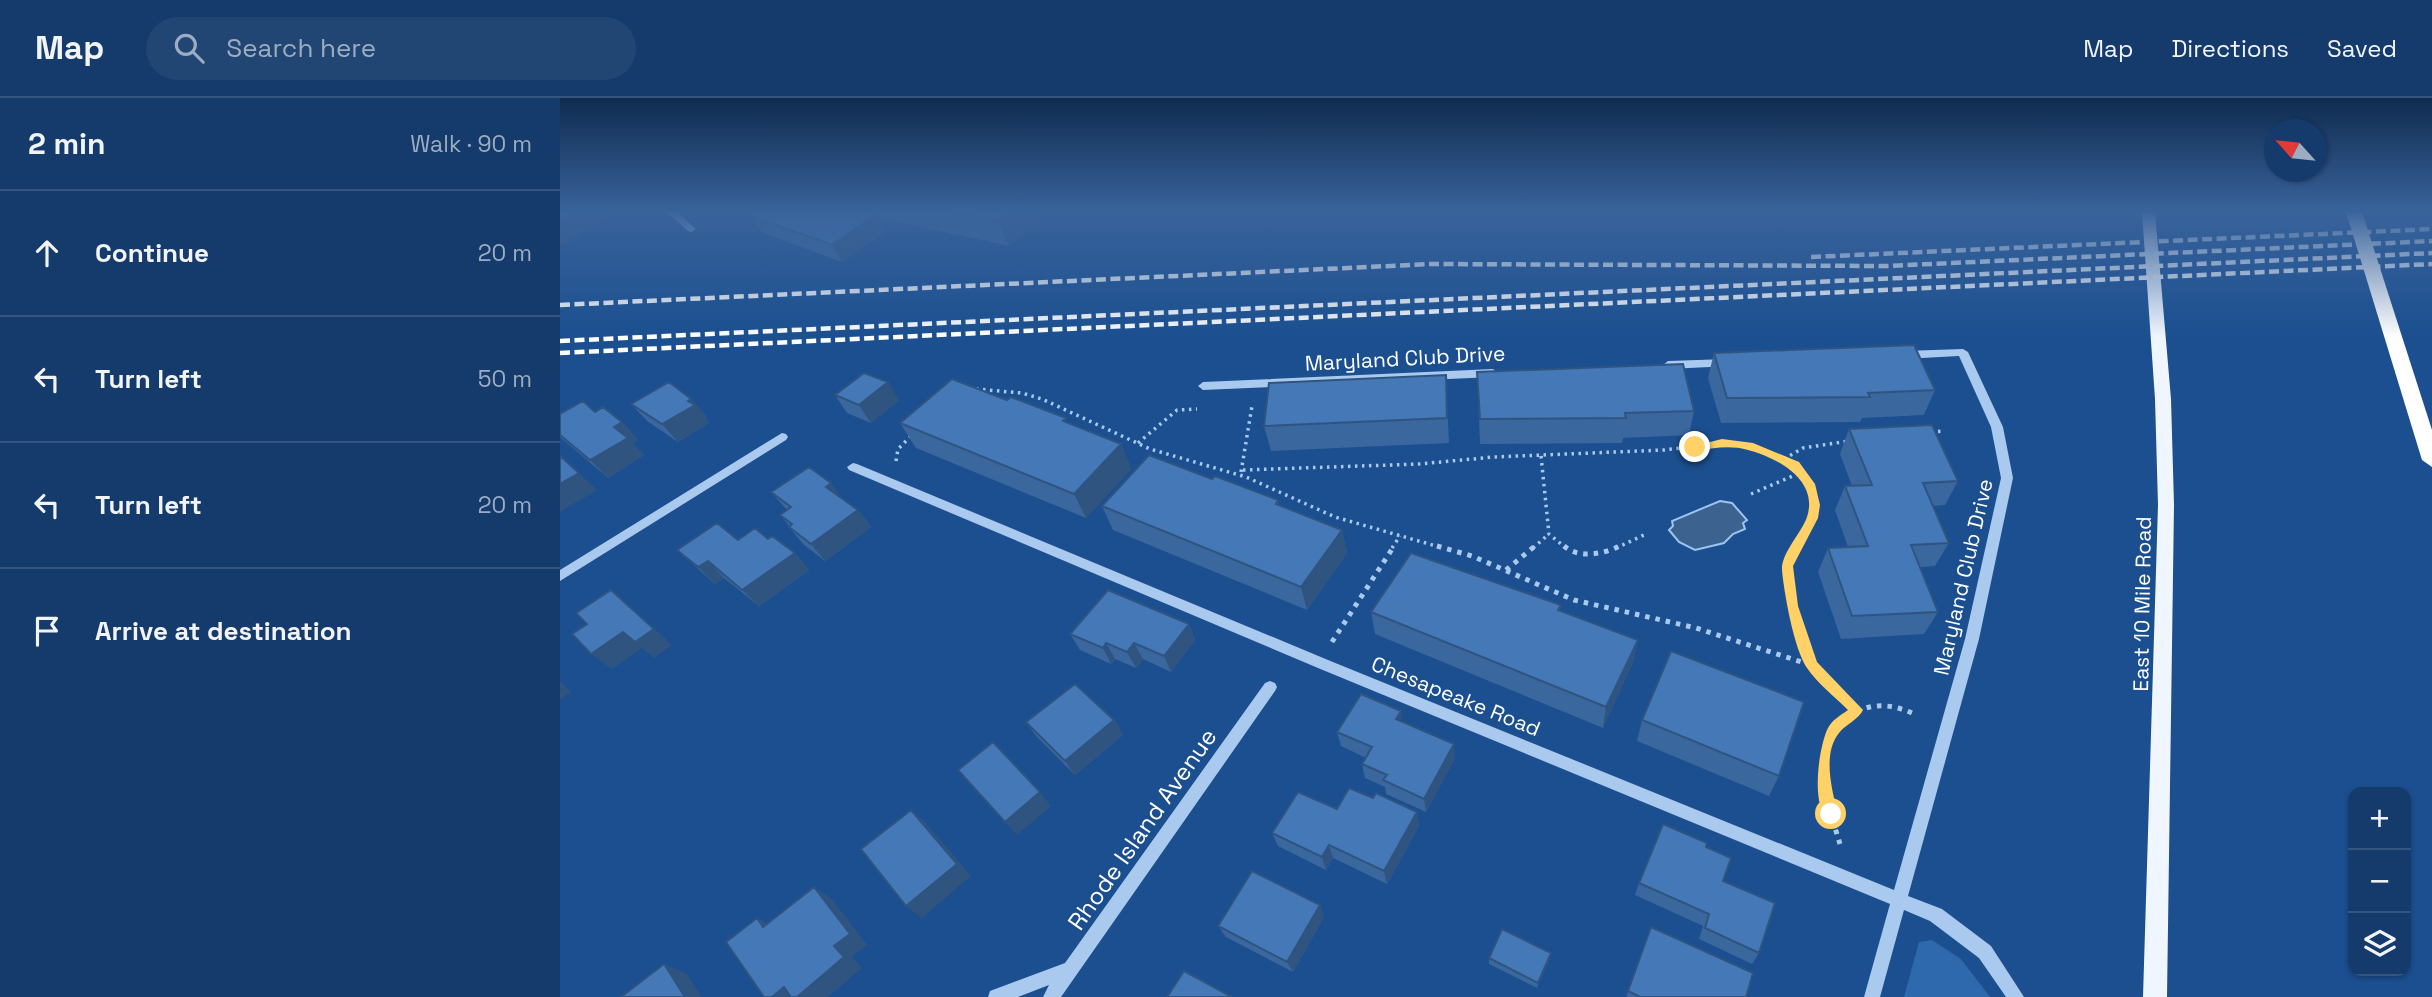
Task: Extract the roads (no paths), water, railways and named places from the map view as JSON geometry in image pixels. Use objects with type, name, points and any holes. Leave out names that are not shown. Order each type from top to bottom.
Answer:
[{"type":"highway","points":[[2367,254],[2432,460]]},
{"type":"main road","name":"East 10 Mile Road","points":[[2151,254],[2163,399],[2166,505],[2155,997]]},
{"type":"street","name":"Maryland Club Drive","points":[[1894,355],[1963,352],[1997,427],[2007,478],[1972,639],[1899,899]]},
{"type":"street","points":[[1659,366],[1742,362]]},
{"type":"street","name":"Maryland Club Drive","points":[[1203,386],[1507,372]]},
{"type":"street","points":[[560,576],[782,438]]},
{"type":"street","name":"Chesapeake Road","points":[[853,467],[1348,675],[1936,915],[1971,940],[1996,964],[2016,997]]},
{"type":"street","name":"Rhode Island Avenue","points":[[1051,997],[1270,687]]},
{"type":"street","points":[[1872,997],[1899,899]]},
{"type":"street","points":[[996,997],[1070,969]]},
{"type":"railway","points":[[1811,257],[1879,254]]},
{"type":"railway","points":[[560,305],[1431,264],[1886,266],[2149,254]]},
{"type":"railway","points":[[560,341],[2412,254]]},
{"type":"railway","points":[[560,353],[2432,264]]}]
